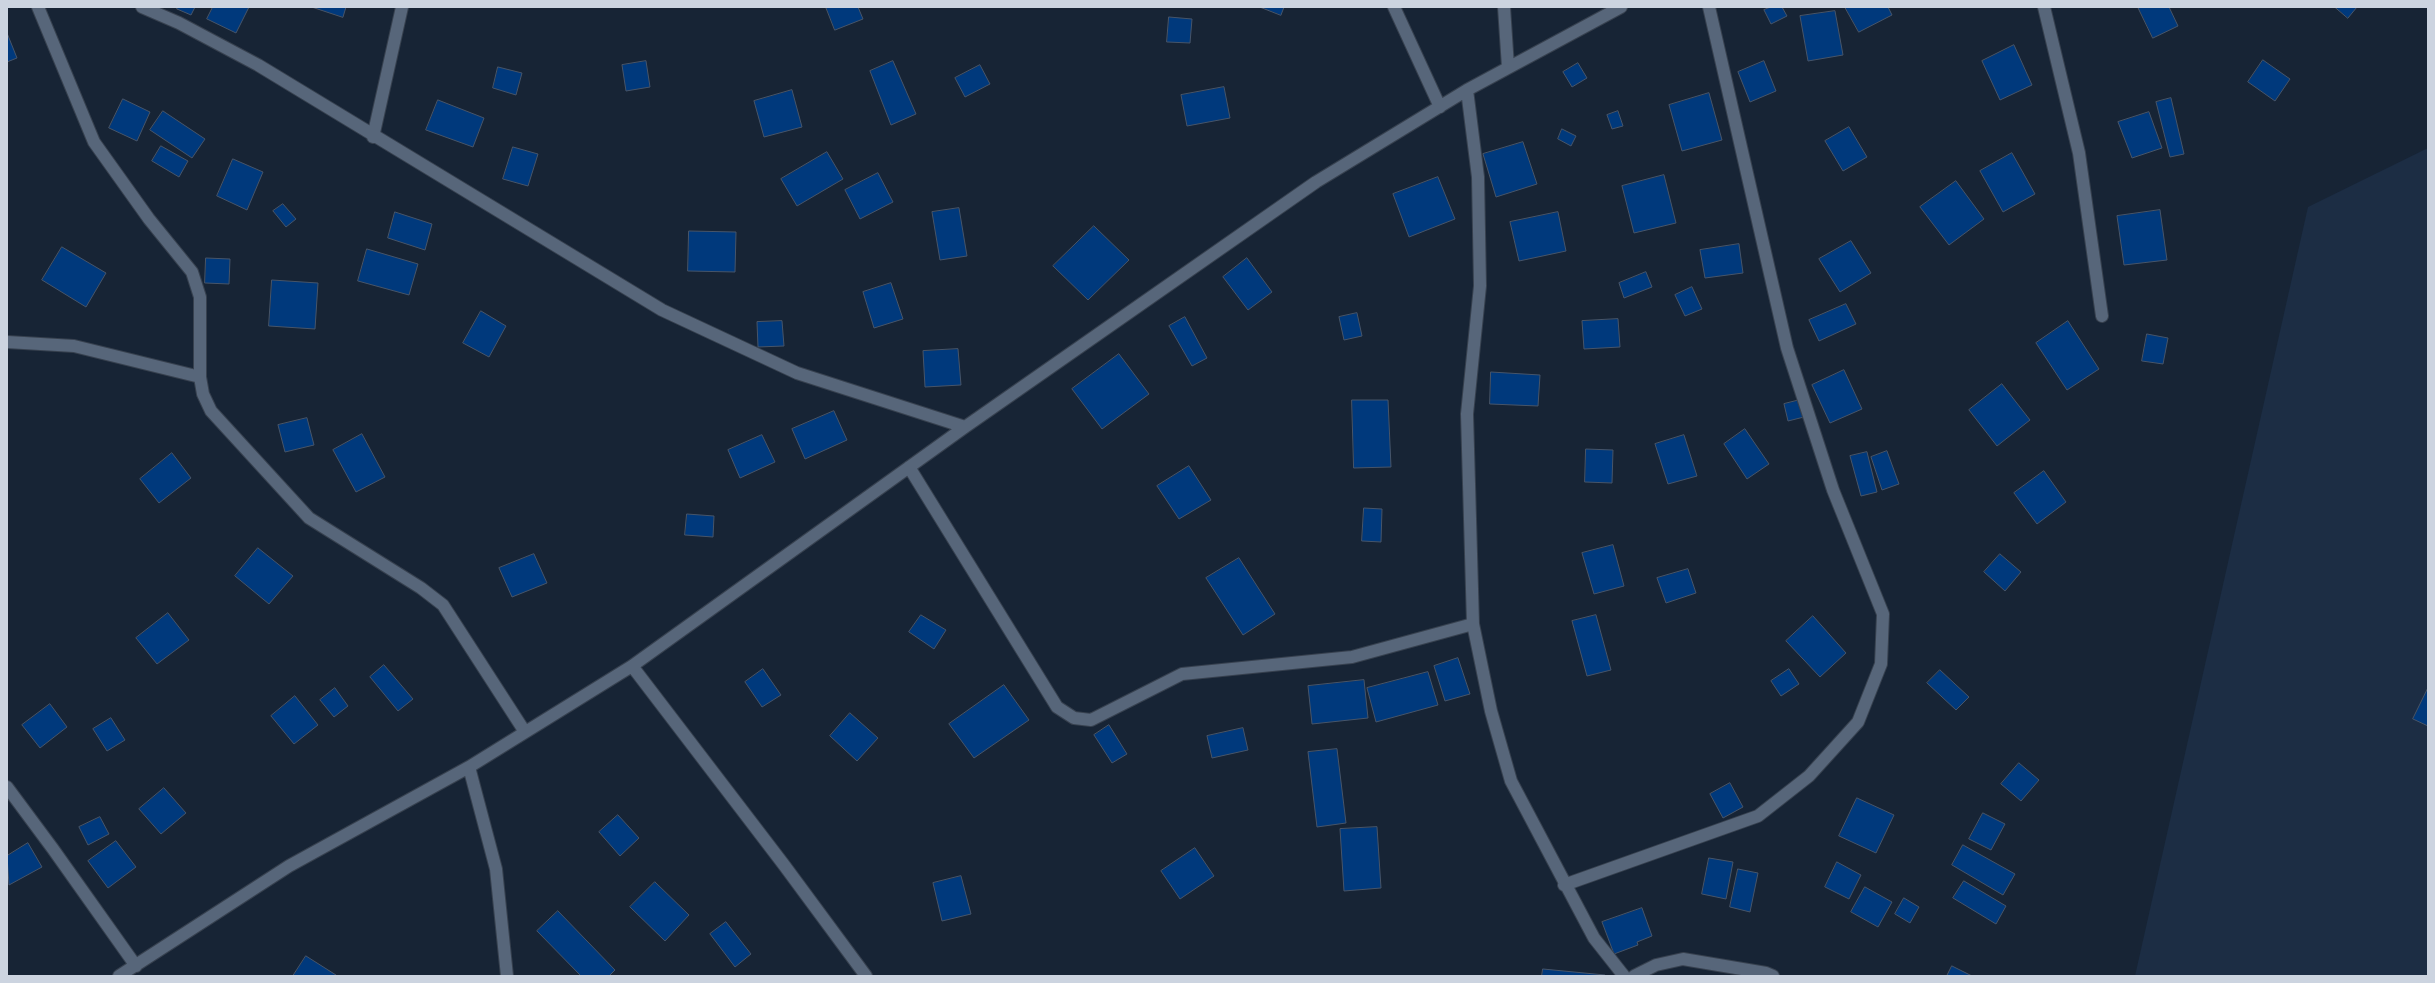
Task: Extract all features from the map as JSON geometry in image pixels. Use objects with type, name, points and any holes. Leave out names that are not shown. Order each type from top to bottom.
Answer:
[{"type":"street","points":[[38,7],[94,142],[149,219],[192,272],[200,297],[200,377],[203,394],[211,411],[309,518],[421,588],[443,605],[526,732]]},
{"type":"street","points":[[142,7],[179,23],[258,65],[373,137],[662,310],[797,373],[965,427]]},
{"type":"street","points":[[373,137],[402,7]]},
{"type":"street","points":[[1394,7],[1440,107]]},
{"type":"street","points":[[1504,7],[1508,67]]},
{"type":"street","points":[[119,976],[289,866],[469,767],[632,666],[909,466],[1316,182],[1467,90],[1621,7]]},
{"type":"street","points":[[1564,885],[1758,816],[1809,776],[1858,722],[1881,664],[1883,614],[1833,490],[1787,348],[1709,7]]},
{"type":"street","points":[[2044,7],[2079,153],[2102,316]]},
{"type":"street","points":[[1467,90],[1478,177],[1480,286],[1468,414],[1473,624],[1491,712],[1510,782],[1564,885],[1594,938],[1624,976]]},
{"type":"street","points":[[7,342],[74,346],[200,377]]},
{"type":"street","points":[[909,466],[1057,707],[1074,718],[1091,720],[1182,674],[1352,657],[1473,624]]},
{"type":"street","points":[[632,666],[866,976]]},
{"type":"street","points":[[469,767],[496,869],[507,976]]},
{"type":"street","points":[[7,787],[53,848],[136,966]]},
{"type":"street","points":[[1634,976],[1656,965],[1683,959],[1766,973],[1774,976]]},
{"type":"shaded area","points":[[2428,148],[2428,976],[2135,976],[2308,207]]},
{"type":"building","points":[[178,7],[195,7],[191,15],[177,9]]},
{"type":"building","points":[[213,7],[249,7],[236,33],[207,19]]},
{"type":"building","points":[[312,7],[346,7],[343,17]]},
{"type":"building","points":[[826,7],[858,7],[863,19],[835,30]]},
{"type":"building","points":[[1260,7],[1284,7],[1281,15]]},
{"type":"building","points":[[1771,7],[1782,7],[1787,16],[1771,24],[1764,10]]},
{"type":"building","points":[[1845,7],[1888,7],[1892,15],[1859,32]]},
{"type":"building","points":[[2138,7],[2169,7],[2178,26],[2153,38]]},
{"type":"building","points":[[2335,7],[2357,7],[2348,18]]},
{"type":"building","points":[[1835,11],[1843,55],[1808,61],[1800,16]]},
{"type":"building","points":[[1169,17],[1192,19],[1190,43],[1167,42]]},
{"type":"building","points":[[7,33],[17,58],[7,62]]},
{"type":"building","points":[[2014,45],[2032,85],[2000,100],[1982,61]]},
{"type":"building","points":[[2263,60],[2290,79],[2275,101],[2248,82]]},
{"type":"building","points":[[646,61],[650,87],[626,91],[622,65]]},
{"type":"building","points":[[893,61],[916,114],[891,125],[870,71]]},
{"type":"building","points":[[1764,61],[1776,91],[1750,102],[1738,72]]},
{"type":"building","points":[[1578,63],[1587,78],[1572,87],[1563,72]]},
{"type":"building","points":[[980,65],[990,84],[965,97],[955,78]]},
{"type":"building","points":[[498,67],[522,73],[516,95],[493,88]]},
{"type":"building","points":[[1224,87],[1230,118],[1187,126],[1181,95]]},
{"type":"building","points":[[792,90],[802,127],[764,137],[754,101]]},
{"type":"building","points":[[1709,93],[1722,140],[1682,151],[1669,105]]},
{"type":"building","points":[[2171,98],[2184,154],[2170,157],[2156,102]]},
{"type":"building","points":[[123,99],[150,112],[137,141],[109,128]]},
{"type":"building","points":[[438,100],[484,118],[473,147],[426,130]]},
{"type":"building","points":[[163,111],[205,139],[192,158],[150,130]]},
{"type":"building","points":[[1618,111],[1623,126],[1612,129],[1607,115]]},
{"type":"building","points":[[2149,112],[2162,148],[2132,158],[2118,122]]},
{"type":"building","points":[[1849,127],[1867,157],[1843,171],[1825,141]]},
{"type":"building","points":[[1562,129],[1576,136],[1571,146],[1558,139]]},
{"type":"building","points":[[1523,142],[1537,184],[1496,197],[1483,154]]},
{"type":"building","points":[[161,146],[188,161],[179,177],[152,161]]},
{"type":"building","points":[[513,147],[538,154],[528,186],[503,179]]},
{"type":"building","points":[[827,152],[843,179],[797,206],[781,179]]},
{"type":"building","points":[[2012,153],[2035,194],[2003,212],[1980,171]]},
{"type":"building","points":[[233,159],[263,172],[247,210],[217,196]]},
{"type":"building","points":[[878,173],[893,202],[860,219],[845,190]]},
{"type":"building","points":[[1664,175],[1676,223],[1634,233],[1622,186]]},
{"type":"building","points":[[1438,177],[1455,219],[1409,237],[1393,194]]},
{"type":"building","points":[[1956,181],[1984,219],[1949,245],[1920,207]]},
{"type":"building","points":[[283,204],[296,219],[286,227],[273,211]]},
{"type":"building","points":[[959,208],[967,256],[940,260],[932,212]]},
{"type":"building","points":[[2160,210],[2167,260],[2124,265],[2117,216]]},
{"type":"building","points":[[395,212],[432,224],[425,250],[388,238]]},
{"type":"building","points":[[1558,212],[1566,251],[1519,261],[1510,222]]},
{"type":"building","points":[[1094,226],[1129,260],[1088,300],[1053,266]]},
{"type":"building","points":[[689,231],[736,232],[735,272],[688,271]]},
{"type":"building","points":[[1851,241],[1871,273],[1840,292],[1819,259]]},
{"type":"building","points":[[1739,244],[1743,273],[1705,278],[1700,250]]},
{"type":"building","points":[[62,247],[106,273],[86,307],[42,280]]},
{"type":"building","points":[[367,249],[418,264],[409,295],[358,281]]},
{"type":"building","points":[[206,258],[230,259],[229,284],[205,283]]},
{"type":"building","points":[[1247,258],[1272,292],[1248,310],[1223,277]]},
{"type":"building","points":[[1646,272],[1652,287],[1624,298],[1619,283]]},
{"type":"building","points":[[272,280],[318,283],[315,329],[269,326]]},
{"type":"building","points":[[891,283],[903,319],[874,328],[863,292]]},
{"type":"building","points":[[1692,287],[1702,309],[1685,316],[1675,295]]},
{"type":"building","points":[[1846,304],[1856,324],[1819,341],[1809,320]]},
{"type":"building","points":[[481,311],[506,326],[489,357],[463,343]]},
{"type":"building","points":[[1357,313],[1362,336],[1344,340],[1339,317]]},
{"type":"building","points":[[1185,317],[1207,358],[1192,366],[1169,326]]},
{"type":"building","points":[[1618,319],[1620,347],[1584,349],[1582,321]]},
{"type":"building","points":[[782,321],[784,346],[758,347],[757,322]]},
{"type":"building","points":[[2068,321],[2099,369],[2067,390],[2036,343]]},
{"type":"building","points":[[2147,334],[2168,338],[2163,364],[2142,361]]},
{"type":"building","points":[[958,349],[961,385],[925,387],[923,351]]},
{"type":"building","points":[[1119,354],[1149,394],[1102,429],[1072,389]]},
{"type":"building","points":[[1844,370],[1862,409],[1830,423],[1812,385]]},
{"type":"building","points":[[1491,372],[1540,375],[1538,406],[1490,404]]},
{"type":"building","points":[[2002,384],[2030,420],[1997,446],[1969,410]]},
{"type":"building","points":[[1352,400],[1388,400],[1391,467],[1354,468]]},
{"type":"building","points":[[1800,400],[1804,417],[1788,421],[1784,404]]},
{"type":"building","points":[[834,411],[847,440],[805,459],[792,429]]},
{"type":"building","points":[[307,418],[314,445],[285,452],[278,425]]},
{"type":"building","points":[[1745,429],[1769,464],[1747,479],[1724,444]]},
{"type":"building","points":[[362,434],[385,477],[356,492],[333,450]]},
{"type":"building","points":[[762,435],[775,462],[740,478],[728,450]]},
{"type":"building","points":[[1684,435],[1697,476],[1668,484],[1655,444]]},
{"type":"building","points":[[1586,449],[1613,450],[1612,483],[1585,482]]},
{"type":"building","points":[[1887,451],[1899,484],[1882,490],[1871,457]]},
{"type":"building","points":[[1867,452],[1877,492],[1861,496],[1850,456]]},
{"type":"building","points":[[172,453],[191,478],[159,503],[140,479]]},
{"type":"building","points":[[1189,466],[1211,500],[1179,519],[1157,486]]},
{"type":"building","points":[[2044,471],[2066,502],[2037,524],[2014,493]]},
{"type":"building","points":[[1364,508],[1382,509],[1381,542],[1362,541]]},
{"type":"building","points":[[687,514],[714,516],[713,537],[685,535]]},
{"type":"building","points":[[1613,545],[1624,586],[1594,594],[1582,553]]},
{"type":"building","points":[[258,548],[293,576],[269,604],[235,576]]},
{"type":"building","points":[[534,554],[547,583],[512,597],[499,568]]},
{"type":"building","points":[[2000,554],[2021,572],[2005,591],[1984,572]]},
{"type":"building","points":[[1239,558],[1275,614],[1243,635],[1206,578]]},
{"type":"building","points":[[1688,569],[1696,593],[1666,603],[1657,578]]},
{"type":"building","points":[[168,613],[189,640],[157,664],[136,638]]},
{"type":"building","points":[[921,615],[946,630],[934,649],[909,632]]},
{"type":"building","points":[[1596,615],[1611,670],[1587,676],[1572,621]]},
{"type":"building","points":[[1813,616],[1846,653],[1820,677],[1786,641]]},
{"type":"building","points":[[1458,658],[1470,694],[1445,701],[1434,666]]},
{"type":"building","points":[[384,665],[413,699],[398,711],[370,677]]},
{"type":"building","points":[[763,669],[781,695],[762,707],[745,682]]},
{"type":"building","points":[[1789,669],[1799,684],[1781,696],[1771,681]]},
{"type":"building","points":[[1940,670],[1969,697],[1956,710],[1927,683]]},
{"type":"building","points":[[1428,672],[1438,705],[1376,722],[1367,688]]},
{"type":"building","points":[[1364,680],[1368,718],[1312,724],[1308,686]]},
{"type":"building","points":[[1004,685],[1029,720],[974,758],[949,724]]},
{"type":"building","points":[[335,688],[348,706],[334,717],[320,700]]},
{"type":"building","points":[[2428,688],[2428,726],[2413,719]]},
{"type":"building","points":[[295,696],[318,725],[294,744],[271,716]]},
{"type":"building","points":[[50,704],[67,727],[40,748],[22,725]]},
{"type":"building","points":[[850,713],[878,738],[857,761],[830,736]]},
{"type":"building","points":[[111,718],[125,740],[107,751],[93,729]]},
{"type":"building","points":[[1109,725],[1127,754],[1112,763],[1094,735]]},
{"type":"building","points":[[1243,728],[1248,750],[1212,758],[1207,736]]},
{"type":"building","points":[[1337,749],[1346,823],[1317,827],[1308,752]]},
{"type":"building","points":[[2019,763],[2039,780],[2021,801],[2001,784]]},
{"type":"building","points":[[1730,783],[1743,807],[1723,818],[1710,794]]},
{"type":"building","points":[[164,788],[186,813],[161,834],[139,809]]},
{"type":"building","points":[[1857,798],[1894,815],[1876,853],[1839,836]]},
{"type":"building","points":[[1983,813],[2005,824],[1991,850],[1969,839]]},
{"type":"building","points":[[618,815],[639,838],[620,856],[599,832]]},
{"type":"building","points":[[100,817],[109,834],[88,845],[79,827]]},
{"type":"building","points":[[1377,827],[1381,888],[1344,891],[1340,829]]},
{"type":"building","points":[[116,841],[136,867],[108,888],[88,861]]},
{"type":"building","points":[[28,843],[42,867],[9,885],[7,856]]},
{"type":"building","points":[[1963,845],[2015,874],[2003,895],[1952,865]]},
{"type":"building","points":[[1195,848],[1214,876],[1180,899],[1161,871]]},
{"type":"building","points":[[1709,858],[1733,862],[1726,899],[1702,894]]},
{"type":"building","points":[[1837,862],[1861,875],[1849,899],[1825,887]]},
{"type":"building","points":[[1738,869],[1758,873],[1750,912],[1730,907]]},
{"type":"building","points":[[961,876],[971,914],[942,921],[933,883]]},
{"type":"building","points":[[1964,881],[2006,906],[1996,924],[1953,898]]},
{"type":"building","points":[[655,882],[689,915],[665,941],[630,907]]},
{"type":"building","points":[[1865,887],[1892,902],[1878,927],[1851,912]]},
{"type":"building","points":[[1904,898],[1919,907],[1910,923],[1895,914]]},
{"type":"building","points":[[1642,908],[1652,936],[1637,942],[1638,945],[1614,954],[1602,922]]},
{"type":"building","points":[[558,911],[615,970],[609,976],[581,976],[537,931]]},
{"type":"building","points":[[726,922],[751,954],[735,967],[710,934]]},
{"type":"building","points":[[306,956],[336,975],[293,976]]},
{"type":"building","points":[[1952,966],[1972,976],[1947,976]]},
{"type":"building","points":[[1543,969],[1605,975],[1605,976],[1542,976]]}]
